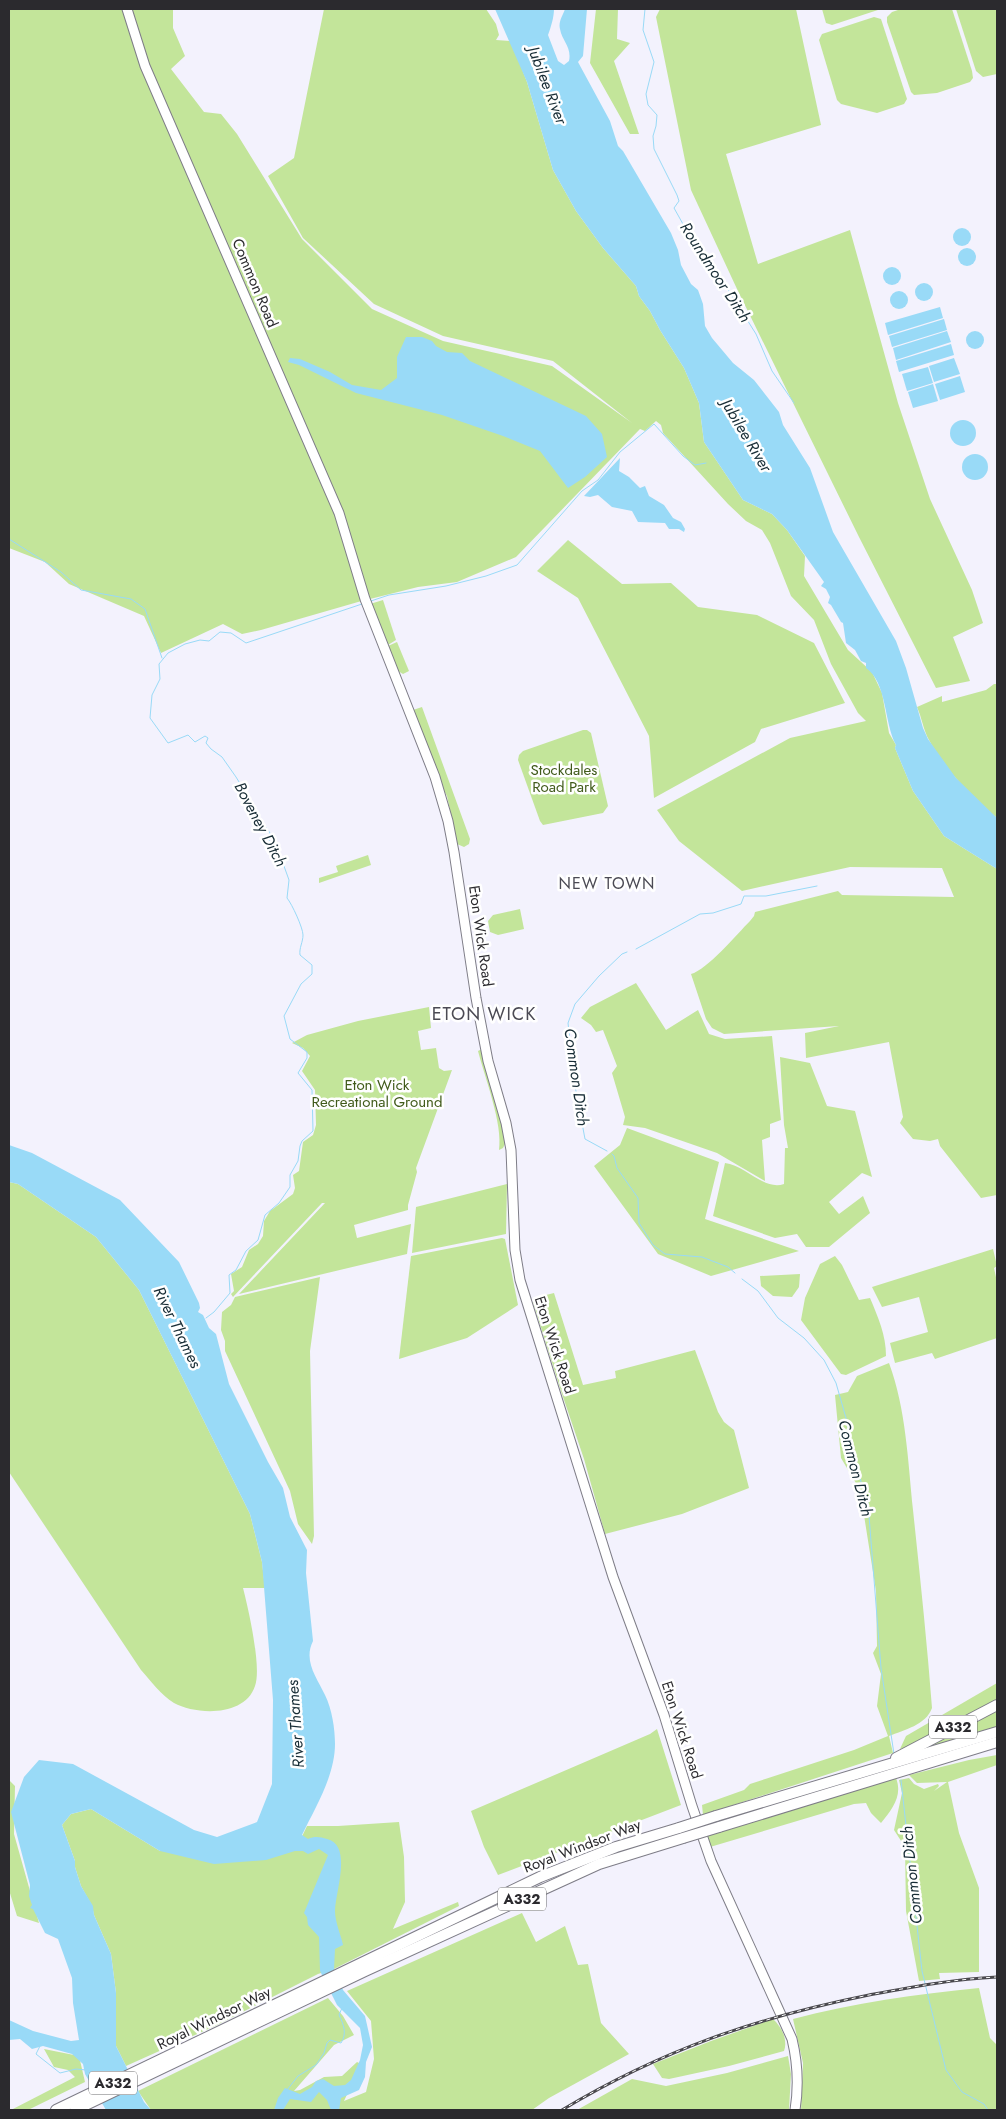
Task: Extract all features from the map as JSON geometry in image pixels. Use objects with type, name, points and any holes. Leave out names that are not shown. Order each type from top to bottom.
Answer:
[{"type":"main road","name":"Common Road","points":[[127,9],[145,66],[339,513],[358,569]]},
{"type":"main road","name":"Eton Wick Road","points":[[358,569],[365,599],[435,776],[448,822],[488,1060],[506,1123],[511,1150],[515,1250],[525,1296],[569,1431],[613,1577],[664,1715],[711,1861],[792,2039],[798,2064],[795,2110]]},
{"type":"main road","name":"A332","points":[[913,1759],[997,1705]]},
{"type":"main road","name":"Royal Windsor Way","points":[[681,1833],[716,1816],[881,1765],[913,1759],[997,1732]]},
{"type":"main road","name":"Royal Windsor Way","points":[[75,2110],[165,2063],[364,1967],[540,1877],[616,1847],[719,1827],[884,1777],[913,1759],[940,1759],[997,1742]]},
{"type":"main road","name":"A332","points":[[940,1759],[997,1749]]},
{"type":"main road","name":"Royal Windsor Way","points":[[60,2109],[165,2063]]},
{"type":"green space","points":[[9,9],[173,9],[173,28],[185,56],[171,69],[204,112],[221,114],[237,134],[302,239],[372,309],[443,341],[552,366],[632,423],[553,361],[443,336],[374,304],[303,238],[268,176],[294,158],[324,9],[486,9],[496,24],[499,35],[496,40],[511,41],[527,82],[553,170],[576,211],[603,248],[636,286],[639,296],[684,368],[699,403],[704,442],[743,500],[772,514],[787,530],[805,556],[804,576],[848,650],[872,672],[882,693],[889,733],[896,745],[895,748],[913,791],[944,836],[997,869],[997,1195],[981,1198],[940,1146],[938,1139],[930,1141],[913,1139],[900,1123],[903,1117],[889,1042],[806,1058],[805,1033],[839,1026],[724,1034],[712,1028],[706,1019],[691,974],[705,966],[722,951],[750,921],[755,912],[838,891],[842,895],[954,897],[942,868],[850,867],[742,891],[679,841],[657,810],[790,738],[866,721],[858,713],[831,664],[814,620],[791,596],[770,543],[762,530],[746,521],[728,504],[663,433],[661,425],[656,421],[645,431],[640,429],[516,557],[457,582],[418,587],[261,630],[242,634],[223,624],[161,653],[144,616],[69,584],[45,562],[9,548]]},
{"type":"green space","points":[[596,9],[618,9],[617,39],[630,43],[614,61],[639,134],[630,134],[590,63]]},
{"type":"green space","points":[[660,9],[796,9],[821,125],[726,154],[758,264],[850,230],[898,403],[930,499],[972,590],[983,623],[953,637],[970,681],[936,688],[859,537],[737,289],[691,190],[656,17]]},
{"type":"green space","points":[[822,9],[881,9],[832,25],[826,23]]},
{"type":"green space","points":[[901,9],[952,9],[972,71],[973,78],[970,82],[937,93],[914,95],[911,92],[887,22],[887,17],[892,12]]},
{"type":"green space","points":[[956,9],[997,9],[997,74],[983,77],[976,71]]},
{"type":"green space","points":[[874,17],[881,19],[907,99],[904,104],[877,113],[841,104],[837,100],[819,40],[822,34]]},
{"type":"green space","points":[[568,540],[622,584],[671,583],[698,607],[757,615],[814,643],[845,703],[761,729],[755,742],[654,798],[649,736],[578,598],[537,571]]},
{"type":"green space","points":[[383,600],[396,640],[388,645],[370,604]]},
{"type":"green space","points":[[397,642],[409,671],[403,674],[398,671],[388,646]]},
{"type":"green space","points":[[997,684],[997,818],[968,792],[935,751],[927,736],[917,707],[942,696],[942,702],[986,690]]},
{"type":"green space","points":[[422,707],[470,839],[469,844],[464,847],[457,844],[447,796],[413,710]]},
{"type":"green space","name":"Stockdales Road Park","points":[[583,730],[591,733],[608,806],[603,813],[543,825],[518,760],[519,755],[523,751]]},
{"type":"green space","points":[[368,855],[371,865],[319,883],[319,878],[338,872],[336,866]]},
{"type":"green space","points":[[520,909],[524,929],[498,935],[490,932],[488,921],[493,915]]},
{"type":"green space","points":[[636,983],[666,1030],[698,1010],[709,1034],[725,1039],[772,1036],[781,1120],[770,1124],[770,1137],[762,1140],[765,1181],[717,1153],[645,1128],[623,1125],[625,1117],[612,1073],[617,1066],[603,1030],[596,1032],[591,1025],[581,1018],[590,1007]]},
{"type":"green space","name":"Eton Wick Recreational Ground","points":[[429,1007],[431,1028],[418,1031],[421,1050],[436,1048],[439,1068],[444,1071],[452,1070],[416,1168],[417,1172],[408,1210],[354,1225],[357,1238],[411,1224],[407,1254],[239,1294],[325,1203],[322,1203],[233,1297],[231,1294],[234,1291],[231,1274],[242,1267],[249,1250],[258,1244],[263,1236],[264,1221],[270,1211],[293,1194],[295,1188],[293,1175],[299,1171],[303,1142],[313,1135],[316,1125],[315,1090],[302,1071],[310,1056],[303,1048],[292,1043],[307,1035],[358,1021]]},
{"type":"green space","points":[[482,1049],[507,1140],[503,1148],[499,1150],[500,1139],[496,1114],[478,1051]]},
{"type":"green space","points":[[780,1057],[810,1063],[827,1106],[855,1111],[872,1177],[862,1173],[829,1202],[839,1214],[863,1196],[870,1213],[829,1247],[806,1247],[797,1234],[775,1238],[713,1216],[725,1163],[740,1168],[769,1184],[784,1184],[785,1148],[788,1148],[784,1125]]},
{"type":"green space","points":[[627,1128],[719,1162],[705,1219],[799,1251],[711,1276],[658,1254],[594,1166],[620,1145]]},
{"type":"green space","points":[[9,1182],[18,1184],[96,1237],[139,1290],[250,1514],[262,1562],[265,1588],[243,1588],[254,1637],[257,1677],[250,1696],[231,1708],[207,1711],[183,1707],[169,1700],[156,1688],[141,1670],[9,1472]]},
{"type":"green space","points":[[507,1184],[506,1234],[412,1253],[416,1207]]},
{"type":"green space","points":[[502,1238],[505,1239],[518,1305],[467,1338],[399,1359],[411,1256]]},
{"type":"green space","points":[[993,1249],[997,1266],[994,1268],[997,1282],[997,1338],[935,1359],[932,1353],[895,1363],[890,1343],[928,1332],[919,1297],[882,1307],[872,1287]]},
{"type":"green space","points":[[835,1256],[842,1265],[859,1300],[870,1298],[881,1326],[886,1348],[886,1356],[846,1375],[841,1374],[801,1320],[805,1298],[820,1264]]},
{"type":"green space","points":[[800,1274],[799,1287],[792,1297],[773,1296],[761,1286],[760,1276]]},
{"type":"green space","points":[[320,1277],[310,1351],[314,1536],[312,1544],[298,1524],[290,1491],[225,1351],[225,1341],[221,1330],[222,1312],[231,1305],[235,1297]]},
{"type":"green space","points":[[554,1293],[583,1385],[616,1378],[615,1371],[695,1350],[718,1412],[724,1422],[734,1430],[749,1488],[682,1514],[605,1534],[584,1459],[533,1302],[534,1298]]},
{"type":"green space","points":[[889,1363],[903,1417],[932,1708],[920,1723],[889,1736],[893,1753],[703,1815],[702,1805],[744,1790],[750,1784],[854,1750],[888,1736],[877,1706],[881,1674],[873,1653],[877,1646],[876,1591],[860,1490],[841,1458],[835,1395],[848,1392],[857,1376]]},
{"type":"green space","points":[[997,1683],[997,1699],[911,1746],[900,1749],[906,1736]]},
{"type":"green space","points":[[997,1707],[997,1729],[917,1754],[933,1741]]},
{"type":"green space","points":[[657,1729],[681,1805],[498,1875],[484,1847],[471,1811],[650,1734]]},
{"type":"green space","points":[[997,1755],[997,1765],[948,1782],[959,1833],[979,1888],[979,1972],[939,1973],[940,1979],[919,1981],[906,1911],[905,1847],[894,1830],[902,1793],[899,1780],[909,1778],[914,1784],[924,1789],[938,1784],[939,1786],[934,1791],[947,1782],[917,1783],[909,1775]]},
{"type":"green space","points":[[896,1778],[898,1791],[895,1802],[881,1823],[871,1813],[866,1803],[854,1804],[710,1847],[706,1836]]},
{"type":"green space","points":[[9,1780],[15,1786],[14,1834],[39,1923],[17,1916],[9,1890]]},
{"type":"green space","points":[[91,1809],[160,1851],[295,1851],[307,1826],[399,1822],[404,1857],[405,1902],[393,1929],[458,1902],[459,1906],[334,1969],[318,1974],[215,2026],[126,2066],[116,2046],[116,1993],[111,1954],[92,1906],[81,1886],[75,1861],[62,1825],[71,1814]]},
{"type":"green space","points":[[522,1913],[536,1942],[565,1926],[578,1965],[588,1964],[601,2023],[629,2054],[549,2098],[532,2110],[151,2110],[138,2091],[328,1998],[343,2016],[354,2035],[334,2045],[294,2091],[300,2090],[324,2077],[342,2076],[357,2062],[361,2064],[344,2101],[366,2092],[374,2059],[371,2021],[347,1991]]},
{"type":"green space","points":[[979,1988],[990,2038],[997,2045],[997,2110],[801,2110],[803,2063],[793,2019],[885,2000]]},
{"type":"green space","points":[[773,2019],[783,2034],[785,2042],[784,2051],[729,2066],[669,2079],[662,2078],[653,2064],[711,2041]]},
{"type":"green space","points":[[44,2049],[79,2056],[85,2082],[28,2110],[11,2110],[75,2077],[68,2070],[54,2067]]},
{"type":"green space","points":[[788,2056],[791,2074],[789,2110],[577,2110],[632,2079],[666,2086],[727,2073]]},
{"type":"water","name":"Jubilee River","points":[[495,9],[554,9],[548,35],[558,61],[564,65],[569,61],[570,56],[560,29],[562,16],[565,9],[587,9],[583,56],[578,62],[610,121],[618,146],[623,151],[671,233],[678,250],[681,265],[691,284],[698,290],[703,304],[705,326],[712,338],[733,363],[754,380],[779,412],[783,425],[810,468],[833,532],[896,641],[928,739],[956,778],[997,818],[997,869],[944,836],[913,791],[895,748],[896,745],[878,683],[873,674],[866,668],[866,663],[861,661],[855,650],[846,643],[843,623],[828,603],[830,597],[826,589],[821,586],[824,582],[787,530],[772,514],[743,500],[704,442],[699,403],[684,368],[639,296],[636,286],[603,248],[576,211],[553,170],[527,82]]},
{"type":"water","points":[[962,228],[968,231],[971,237],[968,243],[962,246],[956,243],[953,237],[956,231]]},
{"type":"water","points":[[967,248],[973,251],[976,257],[973,263],[967,266],[961,263],[958,257],[961,251]]},
{"type":"water","points":[[892,267],[898,270],[901,276],[898,282],[892,285],[886,282],[883,276],[886,270]]},
{"type":"water","points":[[924,283],[930,286],[933,292],[930,298],[924,301],[918,298],[915,292],[918,286]]},
{"type":"water","points":[[899,291],[905,294],[908,300],[905,306],[899,309],[893,306],[890,300],[893,294]]},
{"type":"water","points":[[940,307],[943,318],[888,335],[885,323]]},
{"type":"water","points":[[944,319],[947,330],[892,347],[889,336]]},
{"type":"water","points":[[947,331],[951,342],[896,360],[893,348]]},
{"type":"water","points":[[975,331],[981,334],[984,340],[981,346],[975,349],[969,346],[966,340],[969,334]]},
{"type":"water","points":[[406,337],[422,337],[432,341],[436,346],[447,352],[462,353],[470,361],[586,416],[602,434],[607,457],[585,477],[568,488],[540,451],[442,415],[356,393],[299,365],[288,362],[290,358],[300,359],[330,372],[352,385],[381,390],[397,378],[397,357]]},
{"type":"water","points":[[951,344],[954,355],[899,372],[896,361]]},
{"type":"water","points":[[954,358],[960,374],[934,382],[929,366]]},
{"type":"water","points":[[928,367],[933,383],[907,391],[902,374]]},
{"type":"water","points":[[960,376],[965,392],[940,400],[935,384]]},
{"type":"water","points":[[933,384],[938,401],[913,408],[908,392]]},
{"type":"water","points":[[963,420],[972,424],[976,433],[972,442],[963,446],[954,442],[950,433],[954,424]]},
{"type":"water","points":[[975,454],[984,458],[988,467],[984,476],[975,480],[966,476],[962,467],[966,458]]},
{"type":"water","points":[[620,458],[619,471],[629,477],[640,488],[645,486],[649,496],[664,505],[673,518],[681,522],[685,529],[684,532],[679,529],[669,529],[665,523],[638,522],[632,511],[612,507],[598,495],[584,496]]},
{"type":"water","name":"River Thames","points":[[9,1145],[32,1153],[120,1200],[179,1262],[199,1303],[200,1308],[198,1312],[203,1315],[209,1328],[216,1334],[229,1384],[283,1488],[290,1517],[307,1550],[306,1573],[313,1641],[310,1648],[310,1662],[330,1706],[335,1744],[332,1768],[328,1780],[302,1835],[308,1839],[318,1837],[327,1839],[335,1843],[339,1850],[341,1870],[335,1915],[343,1945],[335,1949],[334,1969],[343,1990],[365,2016],[372,2047],[366,2062],[365,2077],[359,2090],[341,2098],[339,2110],[331,2110],[327,2100],[319,2092],[311,2102],[290,2099],[283,2110],[274,2110],[278,2098],[285,2088],[300,2094],[312,2087],[316,2081],[323,2079],[334,2086],[345,2085],[351,2080],[360,2060],[363,2045],[360,2028],[337,2005],[320,1971],[319,1937],[308,1925],[307,1917],[304,1913],[328,1855],[319,1849],[308,1854],[303,1851],[295,1851],[266,1860],[214,1864],[160,1851],[91,1809],[71,1814],[62,1825],[75,1861],[81,1886],[93,1906],[94,1915],[111,1954],[116,1993],[116,2046],[144,2102],[151,2110],[106,2110],[85,2074],[83,2064],[72,2054],[43,2046],[32,2049],[20,2039],[9,2040],[9,2020],[33,2031],[71,2041],[79,2040],[73,2003],[72,1978],[58,1939],[45,1933],[33,1909],[30,1908],[32,1905],[29,1896],[30,1885],[11,1812],[24,1777],[39,1760],[73,1764],[194,1830],[217,1837],[257,1822],[272,1784],[273,1700],[262,1562],[250,1514],[139,1290],[96,1237],[18,1184],[9,1182]]},
{"type":"waterway","name":"Roundmoor Ditch","points":[[645,9],[643,30],[654,62],[646,94],[648,105],[657,115],[653,136],[654,149],[677,195],[679,201],[674,208],[688,233],[695,239],[707,261],[727,288],[756,334],[772,371],[794,403]]},
{"type":"waterway","points":[[371,601],[389,595],[446,586],[486,576],[517,565],[582,491],[598,480],[620,452],[654,424],[683,456],[695,465],[706,463]]},
{"type":"waterway","points":[[9,539],[61,572],[81,590],[131,599],[145,609],[162,658]]},
{"type":"waterway","name":"Boveney Ditch","points":[[206,1318],[214,1312],[230,1293],[229,1275],[236,1270],[246,1251],[258,1240],[265,1215],[279,1203],[290,1187],[290,1175],[298,1161],[302,1141],[313,1131],[312,1090],[298,1073],[307,1058],[307,1052],[290,1039],[284,1016],[301,984],[312,974],[312,965],[300,955],[303,932],[292,905],[287,898],[289,880],[280,855],[269,843],[270,833],[247,800],[244,790],[222,757],[206,743],[208,738],[205,736],[195,742],[188,735],[168,743],[150,718],[152,695],[160,679],[159,664],[168,653],[185,644],[200,640],[209,641],[220,632],[231,633],[246,643],[362,604]]},
{"type":"waterway","name":"Common Ditch","points":[[636,949],[700,914],[713,913],[741,904],[744,896],[766,896],[817,886]]},
{"type":"waterway","name":"Common Ditch","points":[[607,1151],[585,1139],[575,1086],[568,1023],[575,1004],[599,976],[622,954],[627,952]]},
{"type":"waterway","name":"Common Ditch","points":[[612,1154],[617,1168],[638,1198],[639,1223],[653,1245],[665,1254],[702,1257],[728,1267],[735,1273]]},
{"type":"waterway","name":"Common Ditch","points":[[742,1279],[758,1291],[778,1318],[804,1338],[824,1360],[836,1383],[846,1418],[852,1454],[868,1503],[881,1668],[894,1754]]},
{"type":"waterway","name":"Common Ditch","points":[[901,1780],[922,1971],[946,2070],[962,2092],[984,2104],[988,2110]]},
{"type":"waterway","points":[[287,2090],[298,2076],[316,2065],[330,2040],[341,2043],[344,2033],[339,2015],[342,2008]]},
{"type":"waterway","points":[[40,2046],[36,2054],[60,2073],[76,2069],[86,2070]]},
{"type":"railway","points":[[562,2110],[599,2089],[673,2053],[787,2014],[917,1986],[997,1977]]},
{"type":"district","name":"NEW TOWN","points":[[607,883]]},
{"type":"district","name":"ETON WICK","points":[[484,1014]]}]
